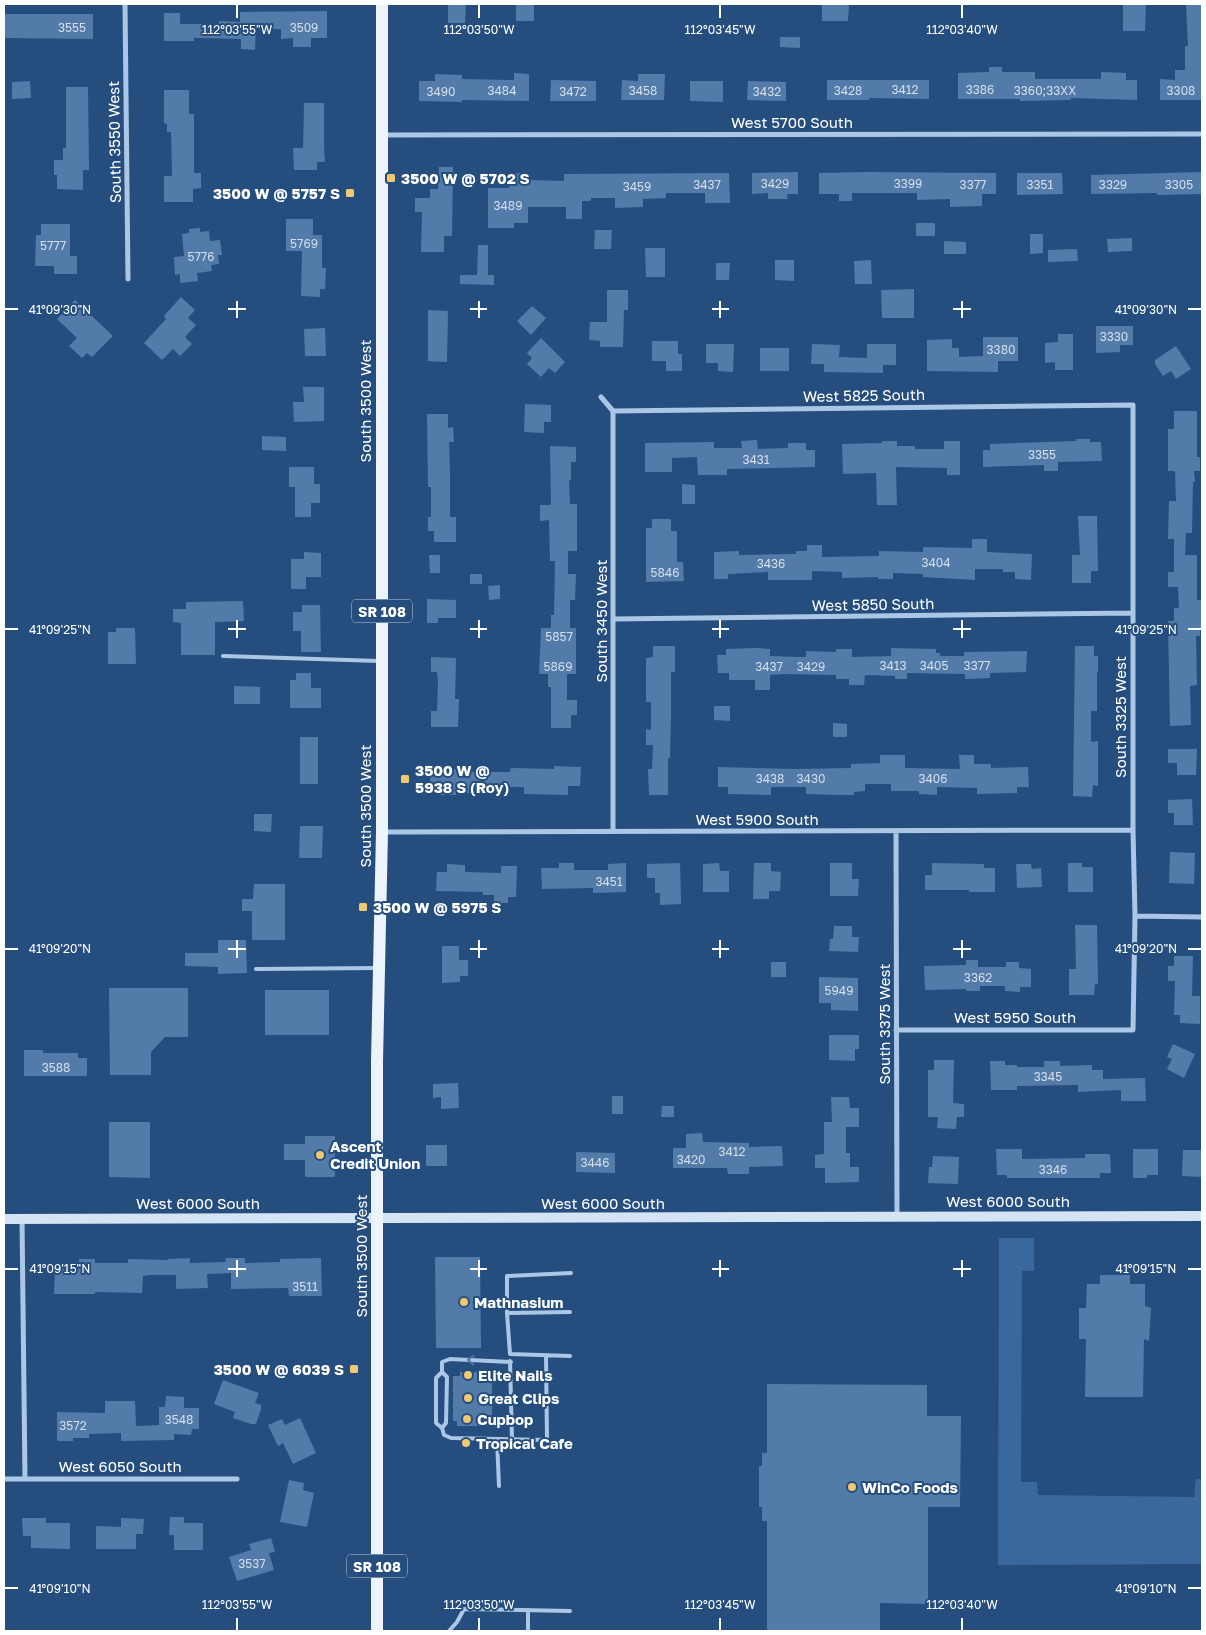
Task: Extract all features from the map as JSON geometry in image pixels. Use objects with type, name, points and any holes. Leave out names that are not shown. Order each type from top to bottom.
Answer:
[{"type":"main road","name":"South 3500 West","points":[[377,1631],[376,1060],[382,832],[382,4]]},
{"type":"street","name":"South 3550 West","points":[[125,4],[128,279]]},
{"type":"street","name":"West 5700 South","points":[[381,135],[1202,134]]},
{"type":"street","points":[[601,397],[613,411]]},
{"type":"street","name":"West 5825 South","points":[[613,411],[1133,405]]},
{"type":"street","name":"South 3325 West","points":[[1133,405],[1133,1030]]},
{"type":"street","name":"South 3450 West","points":[[613,411],[613,831]]},
{"type":"street","name":"West 5850 South","points":[[613,619],[1133,613]]},
{"type":"street","name":"West 5900 South","points":[[382,832],[1133,830]]},
{"type":"street","name":"South 3375 West","points":[[896,831],[897,1217]]},
{"type":"street","points":[[1134,916],[1202,917]]},
{"type":"street","name":"West 5950 South","points":[[896,1030],[1133,1030]]},
{"type":"street","name":"West 6000 South","points":[[4,1219],[1202,1216]]},
{"type":"street","points":[[22,1219],[25,1479]]},
{"type":"street","name":"West 6050 South","points":[[4,1479],[237,1479]]},
{"type":"lane","points":[[223,656],[382,661]]},
{"type":"lane","points":[[256,969],[379,968]]},
{"type":"lane","points":[[512,1440],[507,1276],[570,1273]]},
{"type":"lane","points":[[507,1313],[570,1312]]},
{"type":"lane","points":[[510,1354],[570,1356]]},
{"type":"lane","points":[[442,1372],[436,1378],[436,1423],[442,1428],[444,1435],[451,1438],[547,1440],[546,1355]]},
{"type":"lane","points":[[442,1428],[446,1423],[447,1377],[442,1372],[442,1362],[450,1359],[510,1362]]},
{"type":"lane","points":[[497,1440],[498,1486]]},
{"type":"lane","points":[[449,1631],[457,1622],[464,1609],[570,1611]]},
{"type":"lane","points":[[528,1610],[528,1631]]},
{"type":"shaded area","points":[[999,1238],[1034,1238],[1034,1271],[1022,1271],[1021,1482],[1037,1482],[1038,1495],[1194,1497],[1196,1479],[1202,1479],[1202,1564],[998,1565]]},
{"type":"building","points":[[448,4],[466,4],[465,23],[448,23]]},
{"type":"building","points":[[516,4],[534,4],[534,21],[516,21]]},
{"type":"building","points":[[822,4],[849,4],[848,21],[822,21]]},
{"type":"building","points":[[1123,4],[1146,4],[1145,31],[1123,31]]},
{"type":"building","points":[[1186,4],[1202,4],[1202,100],[1160,100],[1160,79],[1175,80],[1175,70],[1185,70],[1185,46],[1188,46]]},
{"type":"building","points":[[327,11],[327,38],[311,38],[311,47],[293,47],[293,38],[281,39],[281,29],[256,29],[255,50],[241,49],[241,39],[194,38],[194,41],[164,41],[164,13],[180,13],[180,24],[219,24],[219,21],[240,22],[240,12]]},
{"type":"building","points":[[4,14],[93,14],[93,39],[4,38]]},
{"type":"building","points":[[780,37],[800,37],[800,48],[780,47]]},
{"type":"building","points":[[989,67],[1002,67],[1002,72],[1035,72],[1035,79],[1101,79],[1101,72],[1126,73],[1126,80],[1137,80],[1137,100],[1071,98],[1071,100],[1020,101],[1020,99],[958,99],[958,73],[989,72]]},
{"type":"building","points":[[514,73],[529,74],[529,101],[419,101],[419,81],[435,81],[435,74],[462,75],[462,79],[514,80]]},
{"type":"building","points":[[638,74],[665,74],[664,100],[621,100],[622,80],[638,81]]},
{"type":"building","points":[[551,80],[596,81],[596,101],[550,101]]},
{"type":"building","points":[[827,80],[929,80],[929,99],[869,98],[869,100],[827,100]]},
{"type":"building","points":[[30,81],[31,98],[12,99],[12,82]]},
{"type":"building","points":[[690,81],[723,81],[723,102],[690,101]]},
{"type":"building","points":[[748,81],[786,82],[786,101],[747,100]]},
{"type":"building","points":[[66,87],[88,87],[89,170],[83,170],[83,190],[57,189],[57,175],[54,175],[54,160],[63,160],[63,148],[66,148]]},
{"type":"building","points":[[164,90],[189,90],[189,114],[194,114],[194,173],[201,173],[201,188],[193,189],[193,202],[164,202],[164,176],[172,176],[171,132],[167,132],[167,124],[164,123]]},
{"type":"building","points":[[304,103],[324,103],[325,162],[317,162],[317,170],[294,170],[293,148],[303,148]]},
{"type":"building","points":[[439,167],[453,167],[452,236],[444,236],[444,252],[421,252],[422,212],[415,212],[415,198],[430,198],[430,189],[438,189]]},
{"type":"building","points":[[798,172],[798,194],[787,194],[788,199],[768,199],[768,193],[752,194],[752,173]]},
{"type":"building","points":[[1202,172],[1202,194],[1091,194],[1091,175]]},
{"type":"building","points":[[509,173],[528,173],[528,180],[564,181],[564,174],[729,173],[730,203],[705,203],[705,193],[666,193],[666,198],[643,199],[643,207],[615,208],[615,198],[591,198],[591,201],[582,201],[582,219],[566,219],[566,207],[528,207],[528,223],[514,223],[514,228],[488,228],[488,188],[509,188]]},
{"type":"building","points":[[819,173],[996,173],[996,194],[982,194],[982,206],[950,207],[950,199],[917,200],[917,193],[852,193],[852,201],[839,201],[839,194],[819,194]]},
{"type":"building","points":[[1017,173],[1062,173],[1063,194],[1017,195]]},
{"type":"building","points":[[286,219],[313,219],[313,235],[322,235],[322,268],[326,268],[325,289],[320,289],[320,297],[301,296],[302,251],[286,251]]},
{"type":"building","points":[[916,223],[935,223],[935,236],[916,236]]},
{"type":"building","points":[[41,224],[70,224],[70,256],[77,256],[77,274],[54,274],[54,266],[35,266],[36,235],[41,235]]},
{"type":"building","points":[[200,228],[200,232],[209,231],[210,241],[220,240],[222,255],[218,255],[219,264],[211,265],[212,271],[197,273],[198,281],[180,283],[180,274],[175,275],[174,257],[184,256],[182,234],[189,233],[189,229]]},
{"type":"building","points":[[595,230],[612,230],[611,249],[594,249]]},
{"type":"building","points":[[1030,234],[1043,234],[1043,253],[1030,254]]},
{"type":"building","points":[[1132,238],[1132,251],[1108,252],[1107,239]]},
{"type":"building","points":[[944,241],[966,242],[966,254],[944,254]]},
{"type":"building","points":[[478,245],[488,245],[488,275],[494,275],[494,285],[460,284],[460,275],[477,275]]},
{"type":"building","points":[[645,248],[665,248],[665,277],[646,277]]},
{"type":"building","points":[[1077,249],[1078,261],[1048,262],[1048,250]]},
{"type":"building","points":[[775,260],[794,260],[794,281],[775,280]]},
{"type":"building","points":[[871,260],[872,284],[855,284],[854,261]]},
{"type":"building","points":[[716,263],[730,263],[729,280],[716,280]]},
{"type":"building","points":[[914,289],[914,318],[882,318],[881,290]]},
{"type":"building","points":[[607,290],[628,290],[628,310],[624,310],[623,347],[600,347],[600,341],[589,340],[590,322],[607,322]]},
{"type":"building","points":[[181,297],[195,310],[188,318],[196,325],[185,337],[192,344],[180,356],[173,349],[162,360],[144,343],[166,319],[164,316]]},
{"type":"building","points":[[75,300],[113,336],[92,357],[87,353],[82,358],[69,346],[77,338],[57,319]]},
{"type":"building","points":[[532,306],[546,318],[531,335],[517,321]]},
{"type":"building","points":[[428,310],[448,311],[447,362],[428,361]]},
{"type":"building","points":[[1096,326],[1133,326],[1133,345],[1120,345],[1120,352],[1096,353]]},
{"type":"building","points":[[325,328],[326,356],[305,356],[304,329]]},
{"type":"building","points":[[1058,334],[1073,334],[1073,370],[1055,370],[1055,362],[1045,363],[1045,343],[1058,342]]},
{"type":"building","points":[[983,337],[1018,337],[1018,361],[998,361],[998,372],[927,371],[927,340],[952,339],[952,348],[959,348],[959,357],[983,356]]},
{"type":"building","points":[[541,338],[565,362],[555,373],[549,368],[541,377],[527,364],[532,358],[527,353]]},
{"type":"building","points":[[652,341],[678,341],[678,354],[682,354],[682,371],[666,371],[666,361],[652,361]]},
{"type":"building","points":[[706,344],[734,344],[733,372],[718,371],[718,363],[706,363]]},
{"type":"building","points":[[812,344],[840,345],[839,357],[867,358],[867,344],[896,344],[896,365],[883,365],[883,373],[824,372],[824,364],[811,364]]},
{"type":"building","points":[[1176,346],[1191,369],[1176,379],[1171,371],[1163,376],[1155,364],[1155,360]]},
{"type":"building","points":[[760,348],[789,348],[789,371],[760,371]]},
{"type":"building","points":[[303,387],[324,387],[324,421],[294,422],[293,402],[304,402]]},
{"type":"building","points":[[525,404],[551,405],[551,422],[544,422],[544,433],[524,432]]},
{"type":"building","points":[[1174,411],[1197,411],[1197,457],[1200,457],[1200,471],[1194,471],[1192,533],[1186,533],[1185,555],[1197,555],[1197,600],[1202,600],[1202,630],[1200,630],[1200,636],[1196,636],[1197,685],[1190,686],[1191,725],[1170,726],[1168,621],[1174,621],[1174,608],[1179,608],[1178,587],[1168,587],[1168,572],[1174,572],[1174,539],[1168,539],[1169,501],[1176,501],[1175,471],[1168,471],[1168,429],[1174,429]]},
{"type":"building","points":[[427,414],[448,414],[448,428],[453,427],[454,442],[449,442],[450,517],[456,517],[456,542],[434,542],[434,531],[428,531],[428,517],[431,517],[431,487],[428,487]]},
{"type":"building","points":[[262,436],[286,437],[286,451],[262,450]]},
{"type":"building","points":[[1076,439],[1090,439],[1090,442],[1101,442],[1102,461],[1058,462],[1058,471],[1044,471],[1044,465],[983,467],[983,450],[990,450],[990,444],[1076,441]]},
{"type":"building","points":[[757,440],[758,449],[788,448],[788,443],[806,443],[806,450],[815,450],[815,467],[727,469],[727,475],[698,475],[697,457],[672,458],[672,472],[645,472],[645,443],[714,442],[714,448],[742,448],[741,441]]},
{"type":"building","points":[[882,441],[897,441],[897,446],[915,446],[915,449],[944,449],[944,441],[960,441],[960,475],[947,475],[947,468],[896,467],[897,505],[877,505],[876,473],[843,474],[842,444],[882,443]]},
{"type":"building","points":[[550,446],[576,447],[576,462],[571,462],[571,480],[569,480],[570,504],[577,504],[577,551],[568,551],[568,574],[576,574],[575,600],[570,600],[570,628],[576,628],[576,674],[567,674],[567,700],[577,700],[577,715],[571,715],[571,728],[551,728],[551,687],[548,687],[548,674],[539,674],[541,628],[551,628],[551,615],[554,615],[555,561],[550,561],[549,520],[540,521],[540,505],[551,505]]},
{"type":"building","points":[[289,467],[314,467],[314,484],[320,484],[320,503],[311,503],[311,517],[295,517],[295,487],[289,487]]},
{"type":"building","points":[[682,484],[695,485],[695,504],[682,504]]},
{"type":"building","points":[[1078,516],[1097,516],[1098,571],[1091,571],[1091,583],[1072,583],[1072,555],[1080,555]]},
{"type":"building","points":[[652,519],[671,519],[671,531],[677,531],[677,562],[683,562],[684,581],[646,582],[646,528],[652,528]]},
{"type":"building","points":[[972,539],[987,539],[987,552],[1032,554],[1031,580],[1015,579],[1015,572],[1003,572],[1003,569],[975,569],[975,580],[923,577],[923,574],[893,573],[893,579],[878,579],[878,577],[842,578],[842,572],[812,571],[812,580],[768,580],[768,572],[728,574],[728,579],[714,579],[714,552],[739,551],[739,555],[796,554],[796,551],[807,551],[807,545],[822,545],[822,557],[879,556],[879,551],[923,552],[923,547],[972,548]]},
{"type":"building","points":[[304,552],[321,553],[321,577],[306,577],[306,589],[291,589],[291,559],[304,559]]},
{"type":"building","points":[[429,555],[440,555],[440,573],[430,573]]},
{"type":"building","points":[[470,574],[482,574],[482,584],[470,584]]},
{"type":"building","points":[[500,585],[500,599],[489,600],[488,586]]},
{"type":"building","points":[[427,599],[456,600],[456,618],[438,618],[438,623],[427,623]]},
{"type":"building","points":[[243,601],[244,621],[215,622],[215,655],[181,655],[181,623],[173,622],[173,609],[186,609],[186,602]]},
{"type":"building","points":[[302,605],[320,605],[321,652],[301,652],[301,631],[293,631],[293,612],[302,612]]},
{"type":"building","points":[[116,628],[135,628],[136,664],[108,664],[108,632],[116,632]]},
{"type":"building","points":[[653,646],[675,646],[675,672],[671,672],[668,795],[649,795],[648,769],[652,769],[653,745],[646,745],[646,729],[651,730],[651,702],[646,702],[646,658],[653,657]]},
{"type":"building","points":[[1075,646],[1094,646],[1094,656],[1098,656],[1097,711],[1091,711],[1091,742],[1098,741],[1098,786],[1093,785],[1092,797],[1073,796]]},
{"type":"building","points":[[891,648],[936,649],[936,653],[940,653],[940,656],[964,656],[964,652],[1027,651],[1026,672],[990,673],[990,678],[965,679],[965,674],[907,673],[907,679],[895,679],[895,676],[865,675],[864,685],[849,685],[849,679],[836,679],[836,675],[783,674],[770,675],[770,690],[755,690],[755,680],[729,680],[729,673],[718,673],[717,655],[726,655],[726,649],[770,649],[770,656],[798,657],[806,657],[806,651],[836,652],[836,649],[852,649],[852,657],[891,656]]},
{"type":"building","points":[[431,657],[456,658],[455,699],[459,699],[458,727],[431,727],[431,711],[437,711],[438,683],[437,672],[431,672]]},
{"type":"building","points":[[296,673],[311,673],[311,688],[321,688],[321,708],[290,708],[290,680],[296,680]]},
{"type":"building","points":[[234,686],[260,687],[260,704],[234,704]]},
{"type":"building","points":[[714,706],[730,706],[730,721],[714,720]]},
{"type":"building","points":[[833,723],[847,724],[847,737],[833,737]]},
{"type":"building","points":[[300,737],[318,737],[318,784],[300,784]]},
{"type":"building","points":[[1168,749],[1197,749],[1196,775],[1177,775],[1177,763],[1168,763]]},
{"type":"building","points":[[880,755],[905,755],[905,768],[960,769],[959,755],[974,755],[974,764],[991,764],[991,768],[1028,767],[1029,787],[1017,787],[1017,793],[977,794],[977,788],[937,787],[937,795],[919,794],[919,791],[891,791],[891,784],[865,784],[865,791],[854,792],[854,795],[806,794],[806,787],[771,787],[771,795],[728,794],[728,787],[718,787],[718,767],[851,768],[851,764],[880,763]]},
{"type":"building","points":[[554,766],[581,767],[580,786],[568,786],[568,795],[524,794],[524,787],[497,787],[497,793],[456,793],[456,795],[441,795],[442,789],[430,789],[430,769],[456,769],[456,772],[510,772],[511,768],[554,769]]},
{"type":"building","points":[[1192,799],[1193,825],[1174,825],[1174,813],[1168,813],[1168,800]]},
{"type":"building","points":[[254,814],[272,814],[271,832],[254,831]]},
{"type":"building","points":[[300,826],[323,826],[322,858],[299,858]]},
{"type":"building","points":[[1170,852],[1195,853],[1194,884],[1169,883]]},
{"type":"building","points":[[559,863],[574,863],[574,870],[608,870],[608,864],[626,863],[626,892],[593,893],[593,888],[542,889],[541,868],[559,868]]},
{"type":"building","points":[[680,863],[681,904],[660,905],[660,893],[655,893],[655,878],[647,878],[647,864]]},
{"type":"building","points":[[719,863],[720,871],[729,871],[729,892],[703,892],[703,864]]},
{"type":"building","points":[[754,863],[771,863],[771,871],[781,872],[780,891],[769,891],[769,899],[753,899]]},
{"type":"building","points":[[830,863],[852,863],[852,879],[859,879],[858,896],[830,896]]},
{"type":"building","points":[[932,863],[984,864],[984,868],[995,868],[995,892],[925,890],[925,875],[932,875]]},
{"type":"building","points":[[1068,863],[1082,863],[1082,867],[1093,867],[1093,892],[1068,892]]},
{"type":"building","points":[[447,864],[465,865],[465,872],[501,873],[501,866],[517,866],[516,897],[508,897],[508,903],[494,903],[494,895],[483,895],[483,892],[436,891],[437,872],[447,872]]},
{"type":"building","points":[[1016,864],[1031,864],[1032,869],[1041,868],[1042,887],[1017,888]]},
{"type":"building","points":[[254,884],[285,884],[285,940],[252,940],[252,911],[242,911],[242,899],[253,899]]},
{"type":"building","points":[[1075,925],[1097,925],[1098,984],[1095,984],[1094,995],[1069,995],[1069,969],[1076,969]]},
{"type":"building","points":[[834,926],[852,926],[852,937],[859,937],[858,952],[829,951],[830,939],[833,939]]},
{"type":"building","points":[[218,940],[246,940],[247,973],[218,974],[218,967],[185,966],[185,953],[218,953]]},
{"type":"building","points":[[442,946],[459,946],[459,960],[468,960],[468,976],[460,976],[460,982],[442,983]]},
{"type":"building","points":[[1174,956],[1193,956],[1192,996],[1200,996],[1200,1024],[1180,1023],[1180,1015],[1174,1015],[1175,981],[1168,981],[1168,966],[1174,966]]},
{"type":"building","points":[[966,960],[978,960],[978,967],[1006,967],[1006,962],[1019,962],[1019,968],[1031,969],[1031,987],[1020,987],[1020,992],[1005,991],[1005,986],[980,986],[980,991],[966,991],[966,989],[925,990],[924,966],[966,965]]},
{"type":"building","points":[[771,962],[786,962],[786,977],[771,977]]},
{"type":"building","points":[[819,977],[858,978],[858,1011],[831,1010],[831,1003],[819,1003]]},
{"type":"building","points":[[109,988],[188,988],[188,1037],[165,1037],[151,1052],[151,1075],[110,1075]]},
{"type":"building","points":[[265,990],[329,990],[329,1035],[265,1035]]},
{"type":"building","points":[[829,1035],[859,1035],[859,1049],[855,1049],[855,1061],[829,1060]]},
{"type":"building","points":[[1173,1044],[1195,1054],[1184,1078],[1167,1069],[1172,1059],[1167,1057]]},
{"type":"building","points":[[24,1050],[43,1050],[43,1053],[78,1053],[78,1058],[87,1058],[87,1076],[24,1076]]},
{"type":"building","points":[[934,1060],[954,1060],[953,1103],[964,1104],[964,1117],[957,1117],[956,1129],[937,1128],[938,1117],[928,1117],[928,1070],[934,1070]]},
{"type":"building","points":[[990,1061],[1005,1061],[1005,1065],[1017,1065],[1017,1067],[1044,1067],[1044,1061],[1060,1061],[1060,1066],[1092,1065],[1092,1070],[1103,1070],[1103,1079],[1145,1078],[1146,1101],[1121,1101],[1121,1090],[1078,1092],[1078,1085],[1017,1086],[1017,1090],[991,1090]]},
{"type":"building","points":[[458,1083],[459,1108],[441,1109],[441,1097],[433,1098],[433,1084]]},
{"type":"building","points":[[612,1096],[623,1096],[623,1114],[612,1114]]},
{"type":"building","points":[[831,1097],[849,1097],[850,1108],[859,1108],[859,1127],[846,1127],[846,1153],[850,1153],[850,1167],[859,1167],[859,1182],[825,1183],[825,1168],[815,1168],[815,1155],[824,1154],[824,1122],[832,1122]]},
{"type":"building","points":[[662,1106],[674,1106],[674,1117],[661,1117]]},
{"type":"building","points":[[109,1122],[150,1122],[150,1178],[109,1177]]},
{"type":"building","points":[[702,1133],[703,1142],[749,1143],[749,1147],[782,1146],[783,1166],[749,1167],[749,1174],[728,1174],[727,1168],[673,1168],[673,1148],[686,1148],[686,1134]]},
{"type":"building","points":[[305,1136],[335,1136],[335,1177],[305,1177],[305,1160],[284,1160],[284,1144],[305,1144]]},
{"type":"building","points":[[426,1145],[447,1145],[447,1166],[426,1166]]},
{"type":"building","points":[[996,1149],[1022,1149],[1022,1159],[1085,1158],[1085,1154],[1110,1154],[1111,1173],[1100,1173],[1100,1178],[1007,1178],[1007,1175],[997,1175]]},
{"type":"building","points":[[1133,1149],[1158,1149],[1158,1175],[1147,1175],[1147,1178],[1133,1178]]},
{"type":"building","points":[[1183,1150],[1202,1150],[1202,1177],[1182,1176]]},
{"type":"building","points":[[576,1152],[615,1153],[615,1173],[576,1172]]},
{"type":"building","points":[[933,1156],[959,1157],[958,1184],[928,1183],[929,1167],[932,1167]]},
{"type":"building","points":[[435,1257],[480,1257],[481,1348],[436,1348]]},
{"type":"building","points":[[190,1258],[190,1263],[226,1262],[225,1258],[245,1258],[245,1263],[280,1262],[280,1259],[321,1258],[322,1296],[289,1296],[288,1288],[231,1289],[231,1273],[207,1274],[208,1288],[176,1289],[176,1275],[150,1275],[143,1276],[142,1293],[95,1292],[95,1294],[54,1294],[55,1267],[79,1267],[79,1259],[95,1259],[95,1263],[128,1263],[128,1259],[168,1260]]},
{"type":"building","points":[[1100,1275],[1130,1275],[1130,1284],[1145,1284],[1145,1306],[1151,1308],[1149,1341],[1144,1339],[1143,1397],[1085,1397],[1086,1339],[1079,1339],[1079,1308],[1086,1308],[1087,1284],[1100,1284]]},
{"type":"building","points":[[460,1372],[492,1372],[492,1426],[457,1426],[457,1421],[453,1421],[453,1376],[460,1376]]},
{"type":"building","points":[[223,1380],[259,1393],[255,1403],[261,1405],[261,1409],[256,1424],[233,1418],[235,1412],[214,1404]]},
{"type":"building","points":[[767,1384],[927,1385],[927,1416],[961,1416],[960,1507],[928,1507],[928,1604],[880,1603],[880,1631],[767,1631],[767,1521],[762,1521],[762,1507],[759,1507],[759,1466],[762,1466],[762,1453],[767,1453]]},
{"type":"building","points":[[166,1396],[184,1397],[184,1408],[199,1408],[199,1429],[192,1429],[191,1435],[174,1434],[174,1440],[121,1441],[121,1433],[89,1434],[89,1438],[57,1441],[57,1412],[105,1413],[105,1401],[135,1401],[136,1426],[159,1425],[159,1407],[165,1407]]},
{"type":"building","points":[[300,1418],[316,1453],[293,1464],[283,1443],[278,1446],[268,1425],[282,1419],[285,1425]]},
{"type":"building","points":[[289,1480],[304,1483],[303,1490],[314,1493],[307,1527],[280,1522]]},
{"type":"building","points":[[170,1517],[184,1517],[184,1523],[203,1523],[203,1550],[174,1550],[174,1535],[169,1535]]},
{"type":"building","points":[[22,1518],[46,1518],[46,1523],[70,1523],[70,1549],[31,1548],[31,1536],[23,1536]]},
{"type":"building","points":[[121,1518],[144,1519],[143,1534],[136,1534],[136,1549],[96,1549],[96,1526],[121,1527]]},
{"type":"building","points":[[271,1538],[275,1552],[269,1553],[274,1570],[237,1581],[229,1557],[251,1550],[249,1544]]},
{"type":"place","name":"3500 W @ 5702 S","points":[[391,178]]},
{"type":"place","name":"3500 W @ 5757 S","points":[[350,193]]},
{"type":"place","name":"3500 W @ 5938 S (Roy)","points":[[405,779]]},
{"type":"place","name":"3500 W @ 5975 S","points":[[363,907]]},
{"type":"place","name":"Ascent Credit Union","points":[[320,1155]]},
{"type":"place","name":"Mathnasium","points":[[464,1302]]},
{"type":"place","name":"3500 W @ 6039 S","points":[[354,1369]]},
{"type":"place","name":"Elite Nails","points":[[468,1375]]},
{"type":"place","name":"Great Clips","points":[[468,1398]]},
{"type":"place","name":"Cupbop","points":[[467,1419]]},
{"type":"place","name":"Tropical Cafe","points":[[466,1443]]},
{"type":"place","name":"WinCo Foods","points":[[852,1487]]}]
